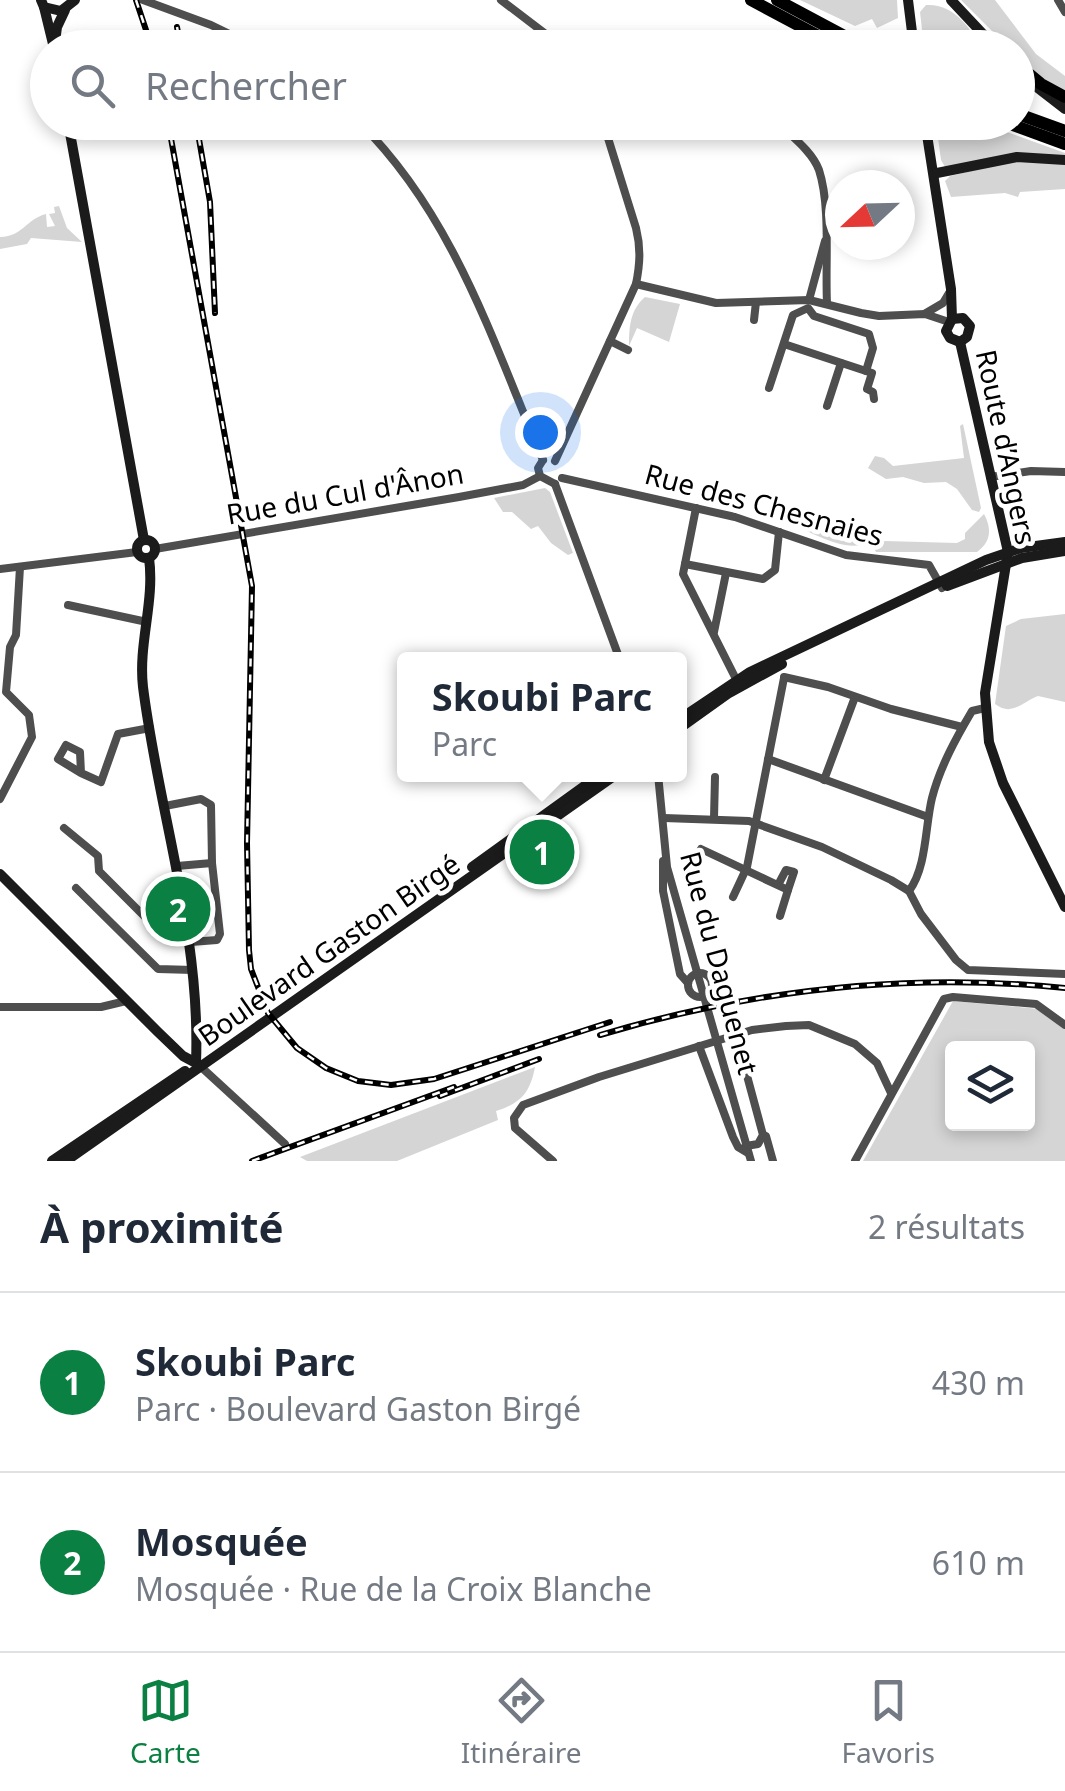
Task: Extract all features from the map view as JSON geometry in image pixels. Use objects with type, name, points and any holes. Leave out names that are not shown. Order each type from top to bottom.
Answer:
[{"type":"highway","points":[[737,0],[753,8],[774,6],[813,30]]},
{"type":"highway","points":[[751,0],[827,30]]},
{"type":"highway","points":[[1035,79],[1065,97]]},
{"type":"highway","points":[[1035,120],[1065,131]]},
{"type":"highway","points":[[1035,133],[1065,144]]},
{"type":"street","points":[[143,0],[220,30]]},
{"type":"street","points":[[502,0],[541,30]]},
{"type":"street","points":[[910,0],[914,30]]},
{"type":"street","points":[[951,0],[979,30]]},
{"type":"street","points":[[50,30],[42,4],[74,3]]},
{"type":"street","points":[[57,30],[74,3]]},
{"type":"street","points":[[1035,83],[1065,109]]},
{"type":"street","points":[[71,140],[144,540]]},
{"type":"street","points":[[375,140],[404,172],[444,233],[470,283],[543,460]]},
{"type":"street","points":[[608,140],[640,244],[636,284],[554,460],[617,652]]},
{"type":"street","points":[[796,140],[818,169],[825,218]]},
{"type":"street","name":"Route d’Angers","points":[[929,140],[951,289],[949,322]]},
{"type":"street","name":"Route d’Angers","points":[[930,140],[938,173],[949,322]]},
{"type":"street","points":[[938,173],[1017,157],[1065,160]]},
{"type":"street","points":[[770,388],[793,315],[808,304],[825,240]]},
{"type":"street","points":[[827,260],[827,303]]},
{"type":"street","points":[[636,284],[716,303],[827,303],[879,316],[925,314],[949,322],[968,322],[967,338],[960,342],[950,338],[949,322]]},
{"type":"street","points":[[925,314],[943,303],[951,289]]},
{"type":"street","points":[[754,320],[756,302]]},
{"type":"street","points":[[808,304],[814,316],[869,334],[873,348],[866,371]]},
{"type":"street","points":[[610,341],[628,350]]},
{"type":"street","name":"Route d’Angers","points":[[960,342],[1008,557]]},
{"type":"street","points":[[784,344],[872,373],[867,389],[873,392],[874,399]]},
{"type":"street","points":[[827,406],[841,363]]},
{"type":"street","points":[[543,460],[554,460]]},
{"type":"street","points":[[540,476],[538,468],[543,460]]},
{"type":"street","points":[[990,477],[1031,471],[1065,472]]},
{"type":"street","name":"Rue des Chesnaies","points":[[540,476],[696,508],[846,555],[929,565],[941,585]]},
{"type":"street","name":"Rue du Cul d'Ânon","points":[[152,553],[524,485],[540,476]]},
{"type":"street","points":[[696,508],[684,564],[685,578],[739,683]]},
{"type":"street","points":[[684,564],[759,580],[770,576],[777,560],[779,532]]},
{"type":"street","points":[[144,540],[138,545],[138,552],[144,558],[152,553]]},
{"type":"street","points":[[144,540],[151,542],[152,580],[142,677],[191,941],[199,1066]]},
{"type":"street","points":[[687,714],[739,683],[941,585],[1008,557],[1065,542]]},
{"type":"street","points":[[1008,557],[1065,551]]},
{"type":"street","points":[[0,569],[138,552]]},
{"type":"street","points":[[1008,557],[985,708],[989,742],[1002,783],[1065,907]]},
{"type":"street","points":[[0,799],[32,737],[28,715],[3,692],[10,647],[16,635],[20,566]]},
{"type":"street","points":[[714,634],[726,572]]},
{"type":"street","points":[[687,723],[739,683],[941,585]]},
{"type":"street","points":[[68,606],[147,622]]},
{"type":"street","points":[[0,646],[10,647]]},
{"type":"street","points":[[733,897],[746,870],[784,678],[778,666]]},
{"type":"street","points":[[784,678],[828,687],[962,728]]},
{"type":"street","points":[[824,780],[855,697]]},
{"type":"street","points":[[909,891],[917,878],[933,793],[974,708],[985,708]]},
{"type":"street","points":[[81,773],[101,782],[118,734],[150,728]]},
{"type":"street","points":[[768,759],[928,817]]},
{"type":"street","points":[[714,818],[715,777]]},
{"type":"street","name":"Boulevard Gaston Birgé","points":[[66,1161],[591,782]]},
{"type":"street","name":"Boulevard Gaston Birgé","points":[[52,1161],[199,1066],[605,782]]},
{"type":"street","name":"Rue du Daguenet","points":[[659,782],[664,852],[748,1153]]},
{"type":"street","points":[[64,828],[98,856],[99,870],[160,931],[184,941],[214,940],[220,936],[209,802],[201,799],[165,806]]},
{"type":"street","points":[[664,818],[754,823],[822,847],[909,891],[920,914],[968,970],[1065,974]]},
{"type":"street","points":[[696,859],[702,850],[788,890]]},
{"type":"street","points":[[664,852],[662,891],[680,974],[688,984]]},
{"type":"street","points":[[177,866],[212,863]]},
{"type":"street","points":[[778,885],[786,870],[793,871],[780,916]]},
{"type":"street","points":[[0,874],[183,1056],[285,1144]]},
{"type":"street","points":[[76,888],[158,969],[193,970]]},
{"type":"street","points":[[855,1161],[942,1002],[948,998],[1036,1004],[1065,1024]]},
{"type":"street","points":[[0,1007],[100,1007],[126,1001]]},
{"type":"street","points":[[553,1161],[518,1132],[513,1122],[523,1105],[752,1030],[809,1025],[834,1033],[877,1063],[891,1093]]},
{"type":"street","points":[[736,1035],[773,1161]]},
{"type":"street","points":[[699,1046],[738,1147],[748,1153],[763,1134]]},
{"type":"shaded area","points":[[800,0],[897,0],[898,18],[877,28],[872,19],[855,26]]},
{"type":"shaded area","points":[[961,0],[995,0],[1018,30],[991,30]]},
{"type":"shaded area","points":[[926,5],[944,8],[970,30],[922,30],[920,12]]},
{"type":"shaded area","points":[[1035,53],[1065,76],[1065,92],[1035,73]]},
{"type":"shaded area","points":[[938,140],[1029,140],[1065,153],[1065,157],[945,167]]},
{"type":"shaded area","points":[[1014,161],[1065,164],[1065,189],[1020,192],[1018,197],[1005,193],[951,197],[945,181],[950,176]]},
{"type":"shaded area","points":[[59,206],[67,228],[82,242],[31,238],[27,244],[0,249],[0,237],[14,234],[39,216],[46,214],[47,227],[55,226],[49,214]]},
{"type":"shaded area","points":[[645,297],[680,304],[669,342],[637,328],[629,346],[633,313]]},
{"type":"shaded area","points":[[963,424],[979,512],[972,510],[957,489],[946,482],[886,479],[868,468],[875,456],[893,466],[964,458],[960,426]]},
{"type":"shaded area","points":[[545,488],[550,492],[573,553],[568,555],[551,543],[538,526],[531,529],[512,512],[503,512],[494,498]]},
{"type":"shaded area","points":[[792,507],[843,528],[863,525],[877,536],[857,546],[834,542],[789,524],[785,519]]},
{"type":"shaded area","points":[[984,514],[989,535],[977,552],[876,552],[874,548],[884,541],[957,543],[965,539],[965,533]]},
{"type":"shaded area","points":[[1065,614],[1065,702],[1038,696],[1012,709],[995,704],[1006,626],[1021,619]]},
{"type":"shaded area","points":[[953,1001],[1039,1009],[1065,1030],[1065,1161],[863,1161]]},
{"type":"shaded area","points":[[535,1067],[523,1096],[496,1111],[498,1120],[397,1161],[307,1161],[300,1157]]},
{"type":"railway","points":[[136,0],[146,30]]},
{"type":"railway","points":[[171,140],[252,586],[249,950],[251,969],[268,1013],[297,1048],[326,1068],[358,1081],[391,1085],[434,1079],[610,1022]]},
{"type":"railway","points":[[199,140],[210,202],[215,313]]},
{"type":"railway","points":[[600,1035],[714,1006],[830,989],[947,982],[1065,988]]},
{"type":"railway","points":[[440,1096],[539,1059]]},
{"type":"railway","points":[[252,1161],[454,1087]]},
{"type":"place","name":"Skoubi Parc","points":[[542,852]]},
{"type":"place","name":"Mosquée","points":[[178,909]]}]
